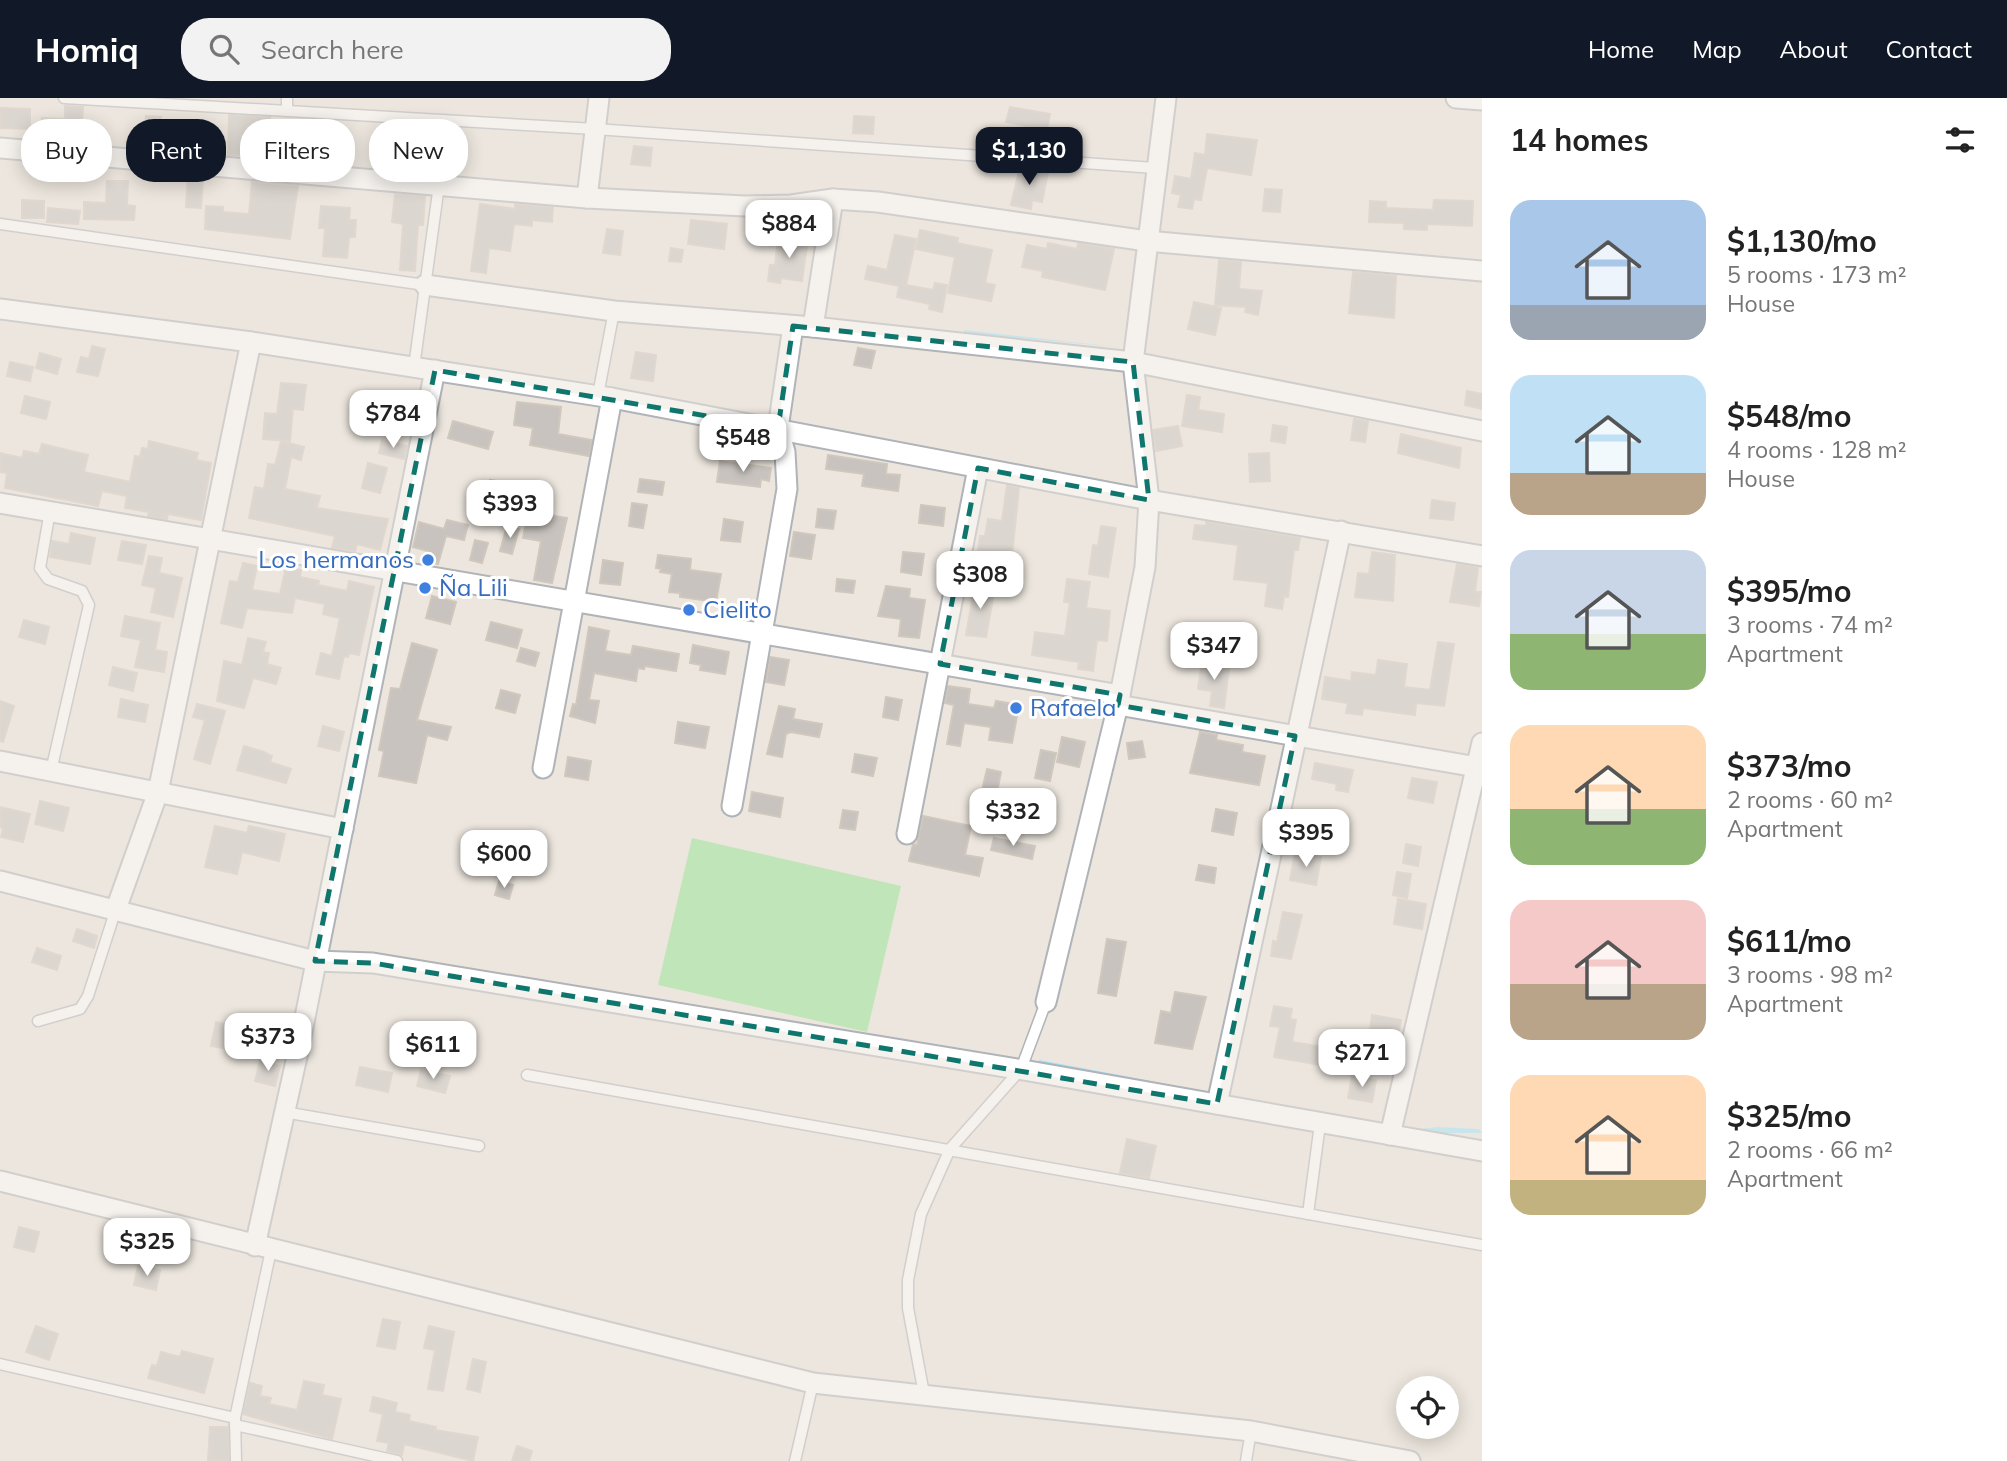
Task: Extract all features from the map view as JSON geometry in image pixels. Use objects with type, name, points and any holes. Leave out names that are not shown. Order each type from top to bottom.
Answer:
[{"type":"street","points":[[587,198],[598,98]]},
{"type":"street","points":[[1046,1002],[1119,700],[1145,567],[1149,500],[1133,362],[1155,168],[1166,98]]},
{"type":"street","points":[[1456,98],[1482,100]]},
{"type":"street","points":[[0,148],[587,198],[745,206],[791,205],[833,199],[878,202],[1147,241],[1482,271]]},
{"type":"street","points":[[732,806],[787,489],[785,452],[778,428],[833,199]]},
{"type":"street","points":[[425,285],[614,311],[803,327],[1133,362],[1482,431]]},
{"type":"street","points":[[0,309],[251,342],[605,396],[1149,500],[1482,556]]},
{"type":"street","points":[[116,909],[158,792],[251,342]]},
{"type":"street","points":[[263,1248],[284,1112],[435,370]]},
{"type":"street","points":[[544,768],[575,601],[605,396]]},
{"type":"street","points":[[907,834],[978,468]]},
{"type":"street","points":[[0,503],[940,664],[1295,736],[1480,768]]},
{"type":"street","points":[[1217,1104],[1341,531]]},
{"type":"street","points":[[1390,1135],[1480,768],[1482,743]]},
{"type":"street","points":[[0,761],[343,829]]},
{"type":"street","points":[[0,881],[315,961],[373,963],[1021,1069],[1482,1151]]},
{"type":"street","points":[[0,1181],[813,1383],[1251,1431],[1410,1461]]},
{"type":"lane","points":[[64,98],[595,129],[1155,168]]},
{"type":"lane","points":[[287,98],[287,111]]},
{"type":"lane","points":[[414,367],[439,185]]},
{"type":"lane","points":[[0,224],[425,285]]},
{"type":"lane","points":[[605,396],[614,311]]},
{"type":"lane","points":[[50,511],[40,568],[48,579],[82,591],[89,604],[51,771]]},
{"type":"lane","points":[[38,1020],[80,1009],[88,996],[116,909]]},
{"type":"lane","points":[[924,1394],[908,1308],[908,1280],[921,1214],[950,1149],[1021,1069],[1046,1002]]},
{"type":"lane","points":[[527,1075],[1482,1245]]},
{"type":"lane","points":[[284,1112],[479,1146]]},
{"type":"lane","points":[[1308,1214],[1320,1124]]},
{"type":"lane","points":[[236,1461],[235,1422],[263,1248]]},
{"type":"lane","points":[[0,1364],[397,1461]]},
{"type":"lane","points":[[795,1461],[813,1383]]},
{"type":"lane","points":[[1246,1461],[1251,1431]]},
{"type":"highlighted area","points":[[793,326],[1133,362],[1149,500],[978,468],[940,664],[1120,695],[1118,705],[1295,736],[1217,1104],[373,963],[315,961],[435,370],[778,428]]},
{"type":"green space","points":[[692,838],[901,886],[867,1032],[658,985]]},
{"type":"water","points":[[964,330],[1117,347],[964,333]]},
{"type":"water","points":[[1039,1060],[1204,1091],[1038,1063]]},
{"type":"water","points":[[1438,1127],[1479,1129],[1482,1133],[1409,1133],[1409,1130]]},
{"type":"building","points":[[65,106],[83,107],[82,119],[65,119]]},
{"type":"building","points":[[1010,107],[1050,114],[1047,130],[1006,122]]},
{"type":"building","points":[[0,108],[30,109],[30,119],[21,119],[21,129],[0,128]]},
{"type":"building","points":[[229,115],[270,117],[240,119],[240,155],[228,155]]},
{"type":"building","points":[[146,116],[161,117],[161,119],[146,119]]},
{"type":"building","points":[[854,116],[874,117],[873,134],[853,133]]},
{"type":"building","points":[[1207,134],[1257,140],[1251,175],[1207,168],[1201,200],[1194,199],[1192,209],[1178,207],[1181,195],[1172,193],[1175,176],[1191,179],[1195,153],[1205,155]]},
{"type":"building","points":[[634,146],[652,148],[650,166],[631,164]]},
{"type":"building","points":[[1020,167],[1048,172],[1042,202],[1032,200],[1031,209],[1011,205]]},
{"type":"building","points":[[107,182],[128,182],[127,205],[135,206],[134,220],[84,219],[84,202],[106,203]]},
{"type":"building","points":[[188,182],[203,182],[201,208],[186,207]]},
{"type":"building","points":[[252,182],[298,186],[290,239],[205,229],[206,206],[223,207],[223,212],[249,214]]},
{"type":"building","points":[[1265,189],[1282,190],[1280,212],[1263,211]]},
{"type":"building","points":[[395,194],[425,196],[423,225],[418,225],[415,271],[400,270],[403,224],[392,222]]},
{"type":"building","points":[[22,200],[44,201],[44,218],[22,218]]},
{"type":"building","points":[[1434,200],[1473,201],[1472,226],[1427,224],[1427,230],[1404,229],[1404,223],[1369,222],[1370,201],[1386,202],[1386,208],[1433,210]]},
{"type":"building","points":[[480,204],[515,209],[515,204],[553,207],[552,222],[532,220],[532,226],[514,224],[510,251],[489,248],[486,273],[471,271]]},
{"type":"building","points":[[321,206],[350,208],[349,220],[356,220],[355,237],[349,237],[347,258],[323,256],[325,228],[319,228]]},
{"type":"building","points":[[48,208],[80,211],[78,224],[47,222]]},
{"type":"building","points":[[691,220],[727,224],[724,249],[688,244]]},
{"type":"building","points":[[607,229],[623,231],[620,255],[603,253]]},
{"type":"building","points":[[920,230],[958,238],[957,243],[992,250],[985,283],[995,285],[991,301],[948,293],[955,257],[916,249]]},
{"type":"building","points":[[895,235],[916,239],[906,285],[933,290],[935,283],[947,285],[942,312],[929,309],[930,304],[897,297],[899,286],[865,279],[868,266],[887,270]]},
{"type":"building","points":[[787,236],[808,239],[802,281],[781,278],[780,283],[768,281],[770,265],[775,265],[778,238],[786,239]]},
{"type":"building","points":[[1048,243],[1077,249],[1078,243],[1114,249],[1105,290],[1042,277],[1043,271],[1022,267],[1027,245],[1047,249]]},
{"type":"building","points":[[671,248],[683,250],[681,262],[669,261]]},
{"type":"building","points":[[1219,260],[1241,262],[1239,289],[1262,291],[1258,315],[1245,312],[1246,307],[1215,305]]},
{"type":"building","points":[[1353,272],[1396,276],[1394,318],[1349,313]]},
{"type":"building","points":[[1194,302],[1221,308],[1215,335],[1188,329]]},
{"type":"building","points":[[92,346],[105,349],[98,376],[77,372],[81,357],[89,359]]},
{"type":"building","points":[[858,348],[875,351],[871,368],[854,365]]},
{"type":"building","points":[[636,352],[656,355],[653,381],[631,378]]},
{"type":"building","points":[[40,353],[61,359],[57,374],[36,368]]},
{"type":"building","points":[[10,362],[33,367],[30,381],[7,376]]},
{"type":"building","points":[[281,383],[306,385],[303,410],[293,409],[290,441],[263,439],[265,413],[277,414]]},
{"type":"building","points":[[1467,391],[1482,394],[1482,409],[1465,405]]},
{"type":"building","points":[[1187,395],[1200,397],[1198,410],[1224,414],[1222,432],[1182,426]]},
{"type":"building","points":[[25,396],[50,402],[46,419],[21,413]]},
{"type":"building","points":[[517,402],[561,407],[558,434],[592,440],[589,456],[530,445],[533,428],[514,425]]},
{"type":"building","points":[[1354,419],[1368,421],[1365,442],[1351,440]]},
{"type":"building","points":[[453,421],[493,432],[488,449],[448,438]]},
{"type":"building","points":[[1273,425],[1287,427],[1285,443],[1271,441]]},
{"type":"building","points":[[1178,426],[1182,446],[1156,451],[1153,430]]},
{"type":"building","points":[[1401,434],[1461,448],[1459,468],[1398,453]]},
{"type":"building","points":[[382,440],[407,446],[404,459],[379,453]]},
{"type":"building","points":[[149,441],[198,453],[196,460],[211,463],[201,520],[168,514],[167,519],[148,516],[149,512],[125,508],[127,496],[102,491],[98,506],[5,488],[7,473],[0,472],[0,453],[22,458],[24,451],[39,454],[42,444],[88,455],[84,472],[130,482],[135,456],[140,457],[142,448],[148,449]]},
{"type":"building","points":[[281,441],[304,447],[301,460],[291,457],[285,489],[320,496],[317,508],[388,519],[380,550],[357,544],[355,551],[332,548],[335,536],[249,518],[255,487],[264,489],[268,464],[275,465]]},
{"type":"building","points":[[1269,453],[1270,481],[1250,482],[1249,454]]},
{"type":"building","points":[[828,455],[887,464],[886,474],[900,475],[898,491],[862,486],[864,474],[826,469]]},
{"type":"building","points":[[720,461],[771,468],[769,481],[761,479],[760,487],[717,482]]},
{"type":"building","points":[[368,463],[387,468],[380,493],[362,488]]},
{"type":"building","points":[[640,479],[664,482],[662,495],[638,492]]},
{"type":"building","points":[[490,480],[503,482],[499,504],[486,502]]},
{"type":"building","points":[[1007,485],[1019,488],[1012,555],[978,551],[980,536],[985,536],[988,519],[1002,521]]},
{"type":"building","points":[[532,489],[546,491],[542,514],[567,518],[552,583],[534,580],[541,541],[523,538]]},
{"type":"building","points":[[1432,500],[1455,503],[1453,520],[1430,518]]},
{"type":"building","points":[[632,503],[647,505],[643,528],[629,526]]},
{"type":"building","points":[[921,505],[945,508],[943,526],[919,523]]},
{"type":"building","points":[[818,509],[836,511],[833,529],[816,527]]},
{"type":"building","points":[[724,519],[743,522],[740,542],[721,540]]},
{"type":"building","points":[[447,520],[468,525],[464,540],[446,536],[438,564],[425,561],[428,551],[413,547],[419,522],[444,529]]},
{"type":"building","points":[[1206,522],[1300,538],[1298,550],[1294,550],[1288,597],[1284,596],[1282,609],[1265,606],[1268,583],[1234,579],[1238,545],[1193,539],[1195,525],[1206,526]]},
{"type":"building","points":[[507,526],[519,529],[512,554],[500,551]]},
{"type":"building","points":[[1101,526],[1116,528],[1108,577],[1089,574],[1093,545],[1098,546]]},
{"type":"building","points":[[794,532],[815,535],[811,559],[790,556]]},
{"type":"building","points":[[71,533],[95,538],[90,564],[50,557],[52,541],[69,544]]},
{"type":"building","points":[[475,540],[488,543],[482,563],[470,560]]},
{"type":"building","points":[[122,541],[146,545],[142,564],[118,560]]},
{"type":"building","points":[[903,552],[924,554],[921,575],[901,572]]},
{"type":"building","points":[[1372,552],[1395,555],[1393,601],[1355,597],[1358,573],[1369,574]]},
{"type":"building","points":[[658,555],[691,559],[690,570],[721,574],[716,602],[680,597],[680,593],[669,592],[672,574],[660,572],[661,569],[656,568]]},
{"type":"building","points":[[149,556],[162,558],[159,573],[182,578],[173,617],[151,612],[156,588],[142,585]]},
{"type":"building","points":[[603,560],[623,563],[620,585],[600,583]]},
{"type":"building","points":[[243,563],[257,566],[252,590],[280,594],[286,567],[301,570],[300,577],[319,581],[318,585],[347,591],[349,581],[374,587],[359,655],[349,653],[348,657],[344,656],[339,679],[316,674],[321,653],[332,656],[340,618],[323,614],[325,604],[295,598],[292,613],[247,608],[242,628],[221,623],[230,581],[238,582]]},
{"type":"building","points":[[1457,564],[1478,568],[1475,592],[1481,592],[1479,606],[1450,602]]},
{"type":"building","points":[[837,579],[855,581],[853,593],[836,591]]},
{"type":"building","points":[[1067,579],[1090,582],[1086,608],[1110,611],[1107,641],[1097,640],[1093,671],[1078,669],[1079,662],[1032,655],[1035,632],[1065,636],[1070,602],[1064,602]]},
{"type":"building","points":[[975,584],[995,587],[986,637],[966,635]]},
{"type":"building","points":[[886,586],[910,589],[909,598],[925,600],[919,638],[899,636],[901,619],[878,616]]},
{"type":"building","points":[[432,596],[456,602],[450,624],[426,618]]},
{"type":"building","points":[[125,616],[160,623],[155,650],[167,652],[164,672],[135,667],[141,640],[121,636]]},
{"type":"building","points":[[24,620],[49,627],[45,644],[19,637]]},
{"type":"building","points":[[491,622],[522,630],[517,648],[486,640]]},
{"type":"building","points":[[589,627],[609,631],[605,651],[631,655],[633,646],[679,654],[676,671],[645,666],[644,669],[638,668],[636,681],[594,673],[589,700],[599,701],[595,723],[570,716],[573,704],[576,705]]},
{"type":"building","points":[[248,638],[266,642],[263,652],[269,653],[267,664],[281,668],[276,684],[253,678],[244,708],[217,701],[224,661],[242,665]]},
{"type":"building","points":[[1438,642],[1454,644],[1444,706],[1416,703],[1415,715],[1363,708],[1362,715],[1346,713],[1348,703],[1322,699],[1325,677],[1351,681],[1352,672],[1376,675],[1378,660],[1407,664],[1404,687],[1430,690]]},
{"type":"building","points":[[412,643],[437,650],[417,720],[451,727],[447,740],[427,735],[416,783],[379,776],[384,751],[379,750],[391,688],[400,689]]},
{"type":"building","points":[[693,645],[729,652],[725,674],[700,670],[701,665],[690,663]]},
{"type":"building","points":[[521,648],[539,653],[535,666],[517,661]]},
{"type":"building","points":[[770,657],[789,660],[784,685],[766,682]]},
{"type":"building","points":[[1202,661],[1223,663],[1223,667],[1229,668],[1224,708],[1210,706],[1212,691],[1198,689]]},
{"type":"building","points":[[113,667],[137,673],[133,691],[109,685]]},
{"type":"building","points":[[948,686],[970,689],[968,704],[994,708],[996,701],[1019,705],[1012,743],[989,740],[991,727],[964,723],[960,746],[947,744],[954,705],[945,703]]},
{"type":"building","points":[[501,690],[520,695],[515,713],[496,708]]},
{"type":"building","points":[[886,697],[902,700],[898,720],[883,717]]},
{"type":"building","points":[[121,699],[148,705],[145,722],[118,717]]},
{"type":"building","points":[[0,701],[14,706],[3,742],[0,741]]},
{"type":"building","points":[[197,704],[225,711],[210,764],[194,759],[205,720],[193,717]]},
{"type":"building","points":[[779,706],[795,709],[793,719],[822,724],[819,737],[791,732],[786,734],[782,757],[767,754]]},
{"type":"building","points":[[678,722],[709,727],[705,748],[675,743]]},
{"type":"building","points":[[323,726],[344,732],[339,751],[318,746]]},
{"type":"building","points":[[1200,732],[1217,735],[1216,740],[1243,745],[1242,752],[1265,756],[1259,785],[1190,773]]},
{"type":"building","points":[[1062,737],[1085,742],[1079,767],[1057,762]]},
{"type":"building","points":[[1142,741],[1145,757],[1129,759],[1127,743]]},
{"type":"building","points":[[244,746],[264,752],[272,756],[270,762],[291,769],[286,783],[237,770]]},
{"type":"building","points":[[1041,750],[1056,753],[1050,781],[1035,778]]},
{"type":"building","points":[[855,754],[877,758],[873,776],[852,772]]},
{"type":"building","points":[[568,757],[591,761],[588,780],[565,776]]},
{"type":"building","points":[[1315,763],[1353,770],[1348,792],[1336,790],[1337,784],[1312,779]]},
{"type":"building","points":[[987,769],[1001,772],[995,802],[980,799]]},
{"type":"building","points":[[1412,778],[1437,782],[1433,803],[1408,798]]},
{"type":"building","points":[[752,792],[783,798],[780,817],[749,811]]},
{"type":"building","points":[[40,801],[69,808],[63,831],[35,824]]},
{"type":"building","points":[[0,807],[30,814],[23,842],[1,837],[3,828],[0,827]]},
{"type":"building","points":[[1216,809],[1237,813],[1233,835],[1212,831]]},
{"type":"building","points":[[843,810],[858,812],[855,830],[840,828]]},
{"type":"building","points":[[923,816],[971,826],[965,855],[983,858],[979,876],[909,861],[913,844],[917,845]]},
{"type":"building","points":[[215,826],[247,833],[249,826],[285,834],[279,861],[242,852],[237,874],[205,867]]},
{"type":"building","points":[[1314,826],[1329,828],[1326,842],[1312,840]]},
{"type":"building","points":[[994,838],[1035,846],[1032,859],[991,850]]},
{"type":"building","points":[[1406,844],[1421,847],[1418,866],[1403,863]]},
{"type":"building","points":[[1295,853],[1321,857],[1316,885],[1290,880]]},
{"type":"building","points":[[1199,865],[1216,868],[1214,883],[1196,880]]},
{"type":"building","points":[[1397,872],[1411,874],[1407,898],[1393,895]]},
{"type":"building","points":[[499,881],[513,885],[509,899],[495,895]]},
{"type":"building","points":[[1398,899],[1426,904],[1422,929],[1394,924]]},
{"type":"building","points":[[1283,912],[1302,915],[1291,959],[1271,956],[1273,941],[1277,942]]},
{"type":"building","points":[[77,929],[97,936],[94,948],[73,941]]},
{"type":"building","points":[[1107,939],[1126,942],[1116,996],[1098,993]]},
{"type":"building","points":[[37,948],[61,956],[57,970],[32,962]]},
{"type":"building","points":[[1175,992],[1206,997],[1192,1049],[1155,1043],[1161,1011],[1171,1013]]},
{"type":"building","points":[[1274,1006],[1292,1009],[1290,1019],[1296,1020],[1292,1042],[1324,1047],[1321,1065],[1274,1057],[1280,1027],[1270,1026]]},
{"type":"building","points":[[1372,1015],[1401,1020],[1395,1051],[1368,1046]]},
{"type":"building","points":[[216,1022],[239,1027],[235,1050],[211,1046]]},
{"type":"building","points":[[260,1061],[280,1066],[275,1086],[255,1081]]},
{"type":"building","points":[[360,1067],[392,1073],[388,1092],[356,1085]]},
{"type":"building","points":[[421,1070],[450,1076],[445,1093],[417,1086]]},
{"type":"building","points":[[1352,1076],[1376,1080],[1372,1102],[1348,1098]]},
{"type":"building","points":[[1127,1139],[1156,1146],[1149,1178],[1120,1173]]},
{"type":"building","points":[[19,1227],[39,1232],[34,1252],[14,1247]]},
{"type":"building","points":[[138,1266],[160,1270],[156,1290],[134,1285]]},
{"type":"building","points":[[383,1319],[400,1322],[395,1349],[377,1346]]},
{"type":"building","points":[[36,1326],[58,1334],[49,1360],[26,1352]]},
{"type":"building","points":[[429,1326],[454,1332],[443,1391],[428,1389],[435,1350],[424,1348]]},
{"type":"building","points":[[182,1351],[213,1359],[204,1393],[148,1378],[152,1365],[157,1366],[161,1352],[180,1357]]},
{"type":"building","points":[[473,1359],[486,1362],[480,1392],[467,1389]]},
{"type":"building","points":[[304,1381],[324,1385],[322,1395],[341,1399],[332,1439],[243,1414],[250,1383],[262,1386],[260,1396],[271,1398],[269,1404],[297,1410]]},
{"type":"building","points":[[373,1397],[397,1403],[395,1412],[410,1415],[409,1421],[436,1427],[435,1430],[478,1437],[473,1461],[404,1444],[402,1455],[387,1451],[389,1443],[377,1441],[383,1414],[370,1411]]},
{"type":"building","points":[[210,1427],[228,1427],[229,1461],[208,1461]]},
{"type":"building","points":[[517,1446],[532,1451],[529,1461],[512,1461]]},
{"type":"place","name":"Los hermanos","points":[[428,560]]},
{"type":"place","name":"Ña Lili","points":[[425,588]]},
{"type":"place","name":"Cielito","points":[[689,610]]},
{"type":"place","name":"Rafaela","points":[[1016,708]]}]
